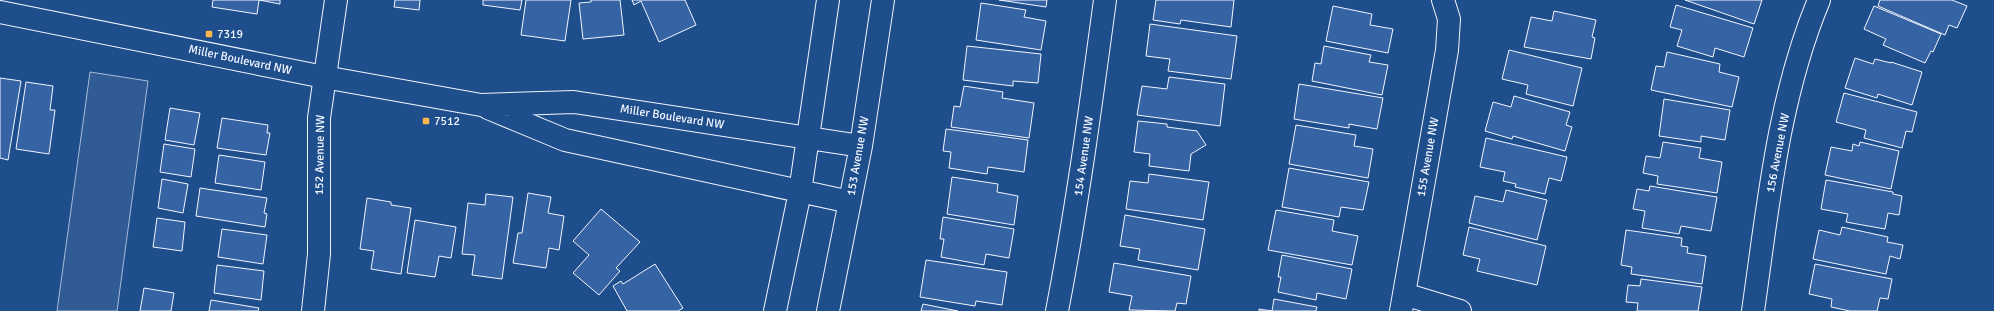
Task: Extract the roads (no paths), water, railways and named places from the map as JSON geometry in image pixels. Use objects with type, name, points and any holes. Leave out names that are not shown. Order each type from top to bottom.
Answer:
[{"type":"street","name":"152 Avenue NW","points":[[313,311],[319,254],[319,118],[336,0]]},
{"type":"street","points":[[775,311],[800,192],[828,0]]},
{"type":"street","name":"153 Avenue NW","points":[[828,311],[861,146],[883,0]]},
{"type":"street","name":"154 Avenue NW","points":[[1057,311],[1071,242],[1105,0]]},
{"type":"street","name":"156 Avenue NW","points":[[1752,311],[1770,192],[1788,98],[1800,53],[1819,0]]},
{"type":"street","name":"155 Avenue NW","points":[[1402,302],[1447,50],[1449,19],[1443,1]]},
{"type":"street","name":"Miller Boulevard NW","points":[[0,12],[324,77],[481,105],[574,102],[861,146]]},
{"type":"street","name":"Miller Boulevard NW","points":[[481,105],[565,140],[850,202]]},
{"type":"street","points":[[1402,302],[1460,311]]},
{"type":"place","name":"7319","points":[[209,34]]},
{"type":"place","name":"7512","points":[[426,121]]}]
